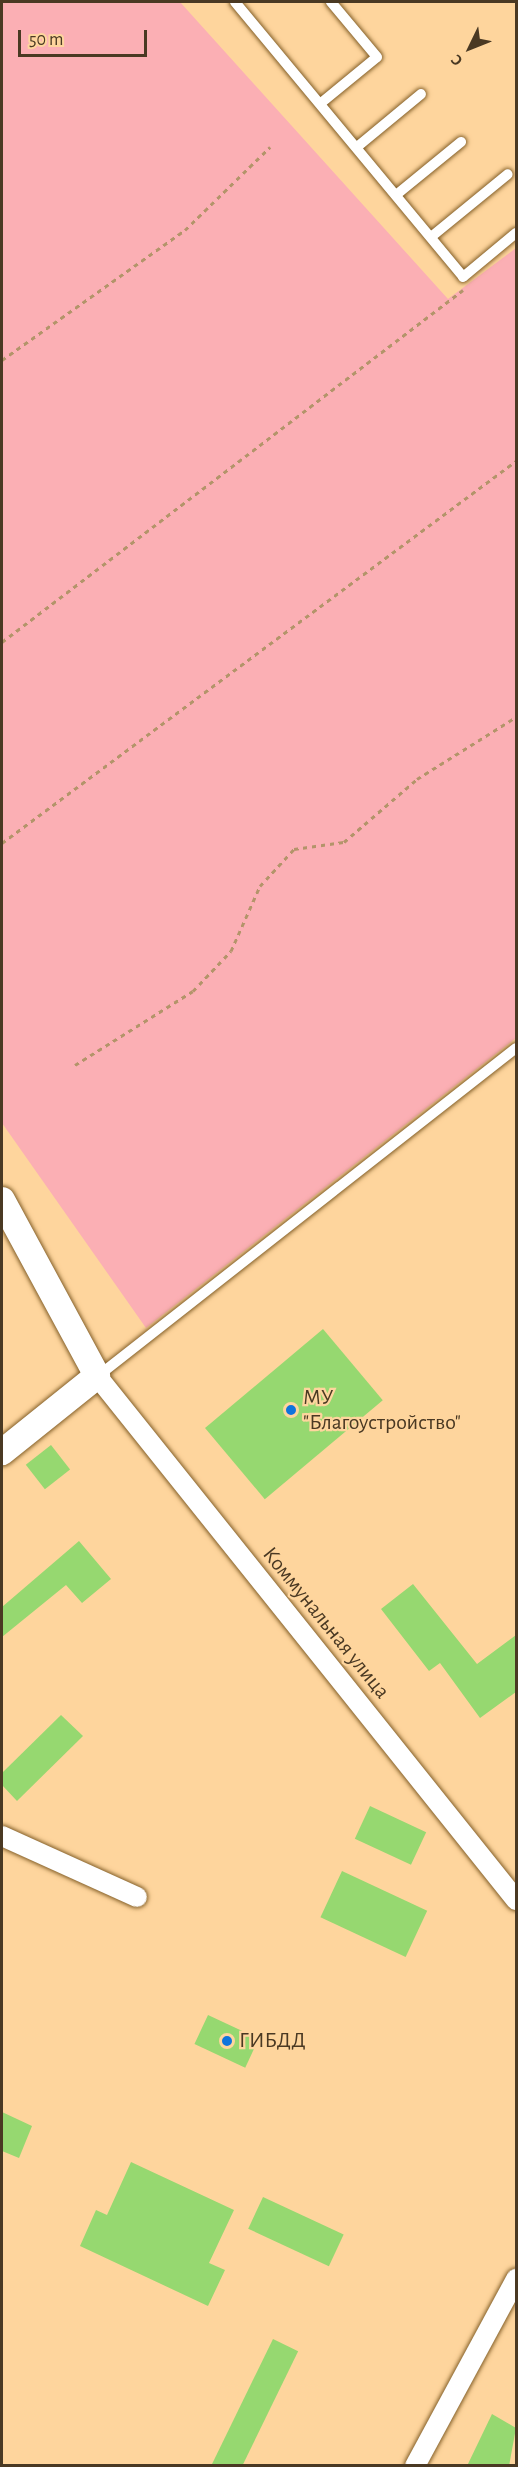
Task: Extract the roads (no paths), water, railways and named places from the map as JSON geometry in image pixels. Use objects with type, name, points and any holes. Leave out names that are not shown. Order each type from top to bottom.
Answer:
[{"type":"street","points":[[2,1200],[97,1376],[2,1452]]},
{"type":"street","name":"Коммунальная улица","points":[[97,1376],[516,1900]]},
{"type":"street","points":[[2,1836],[137,1897]]},
{"type":"street","points":[[415,2466],[516,2280]]},
{"type":"lane","points":[[236,2],[463,277],[516,233]]},
{"type":"lane","points":[[321,103],[376,57],[331,2]]},
{"type":"lane","points":[[357,147],[421,94]]},
{"type":"lane","points":[[396,195],[460,142]]},
{"type":"lane","points":[[431,237],[508,174]]},
{"type":"lane","points":[[97,1376],[516,1048]]},
{"type":"place","name":"МУ \"Благоустройство\"","points":[[291,1410]]},
{"type":"place","name":"ГИБДД","points":[[227,2041]]}]
